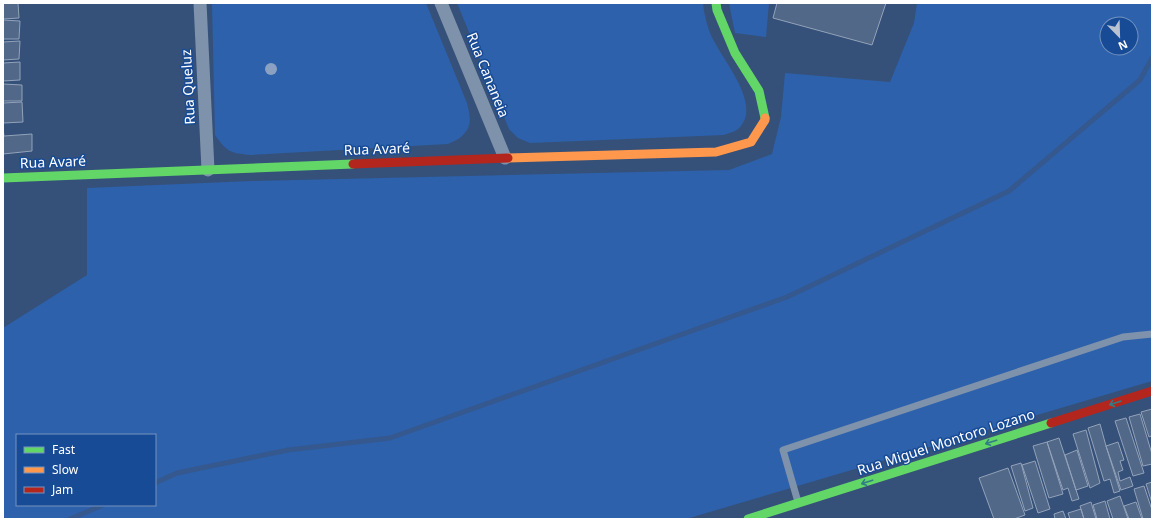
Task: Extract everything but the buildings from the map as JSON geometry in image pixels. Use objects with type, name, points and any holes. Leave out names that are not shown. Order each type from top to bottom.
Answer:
[{"type":"street","name":"Rua Queluz","points":[[200,3],[208,170]]},
{"type":"street","name":"Rua Cananeia","points":[[441,3],[505,158]]},
{"type":"street","name":"Rua Avaré","points":[[3,178],[505,158],[716,152],[751,142],[765,120],[759,91],[735,54],[716,3]]},
{"type":"street","name":"Rua Miguel Montoro Lozano","points":[[748,519],[1152,391]]},
{"type":"lane","points":[[798,504],[783,450],[1123,337],[1152,334]]},
{"type":"shaded area","points":[[212,3],[426,3],[467,103],[470,116],[468,129],[457,140],[448,144],[251,155],[230,151],[215,135]]},
{"type":"shaded area","points":[[457,3],[703,3],[704,12],[712,37],[740,85],[746,109],[745,120],[737,130],[724,135],[530,143],[518,138],[509,129]]},
{"type":"shaded area","points":[[729,3],[769,3],[766,37],[735,33]]},
{"type":"shaded area","points":[[917,3],[1152,3],[1152,381],[686,519],[3,519],[3,328],[87,275],[87,188],[251,181],[729,170],[772,154],[781,117],[785,73],[890,82],[914,23]]},
{"type":"waterway","points":[[156,483],[177,473],[288,450],[390,438],[787,297],[1009,191],[1140,80],[1152,58]]},
{"type":"waterway","points":[[70,519],[101,506]]},
{"type":"traffic: fast","points":[[716,3],[717,10],[735,53],[759,91],[765,118]]},
{"type":"traffic: fast","points":[[3,178],[353,164]]},
{"type":"traffic: fast","points":[[748,519],[1051,423]]},
{"type":"traffic: slow","points":[[508,158],[716,152],[751,142],[765,118]]},
{"type":"traffic: jam","points":[[353,164],[508,158]]},
{"type":"traffic: jam","points":[[1051,423],[1152,391]]}]
